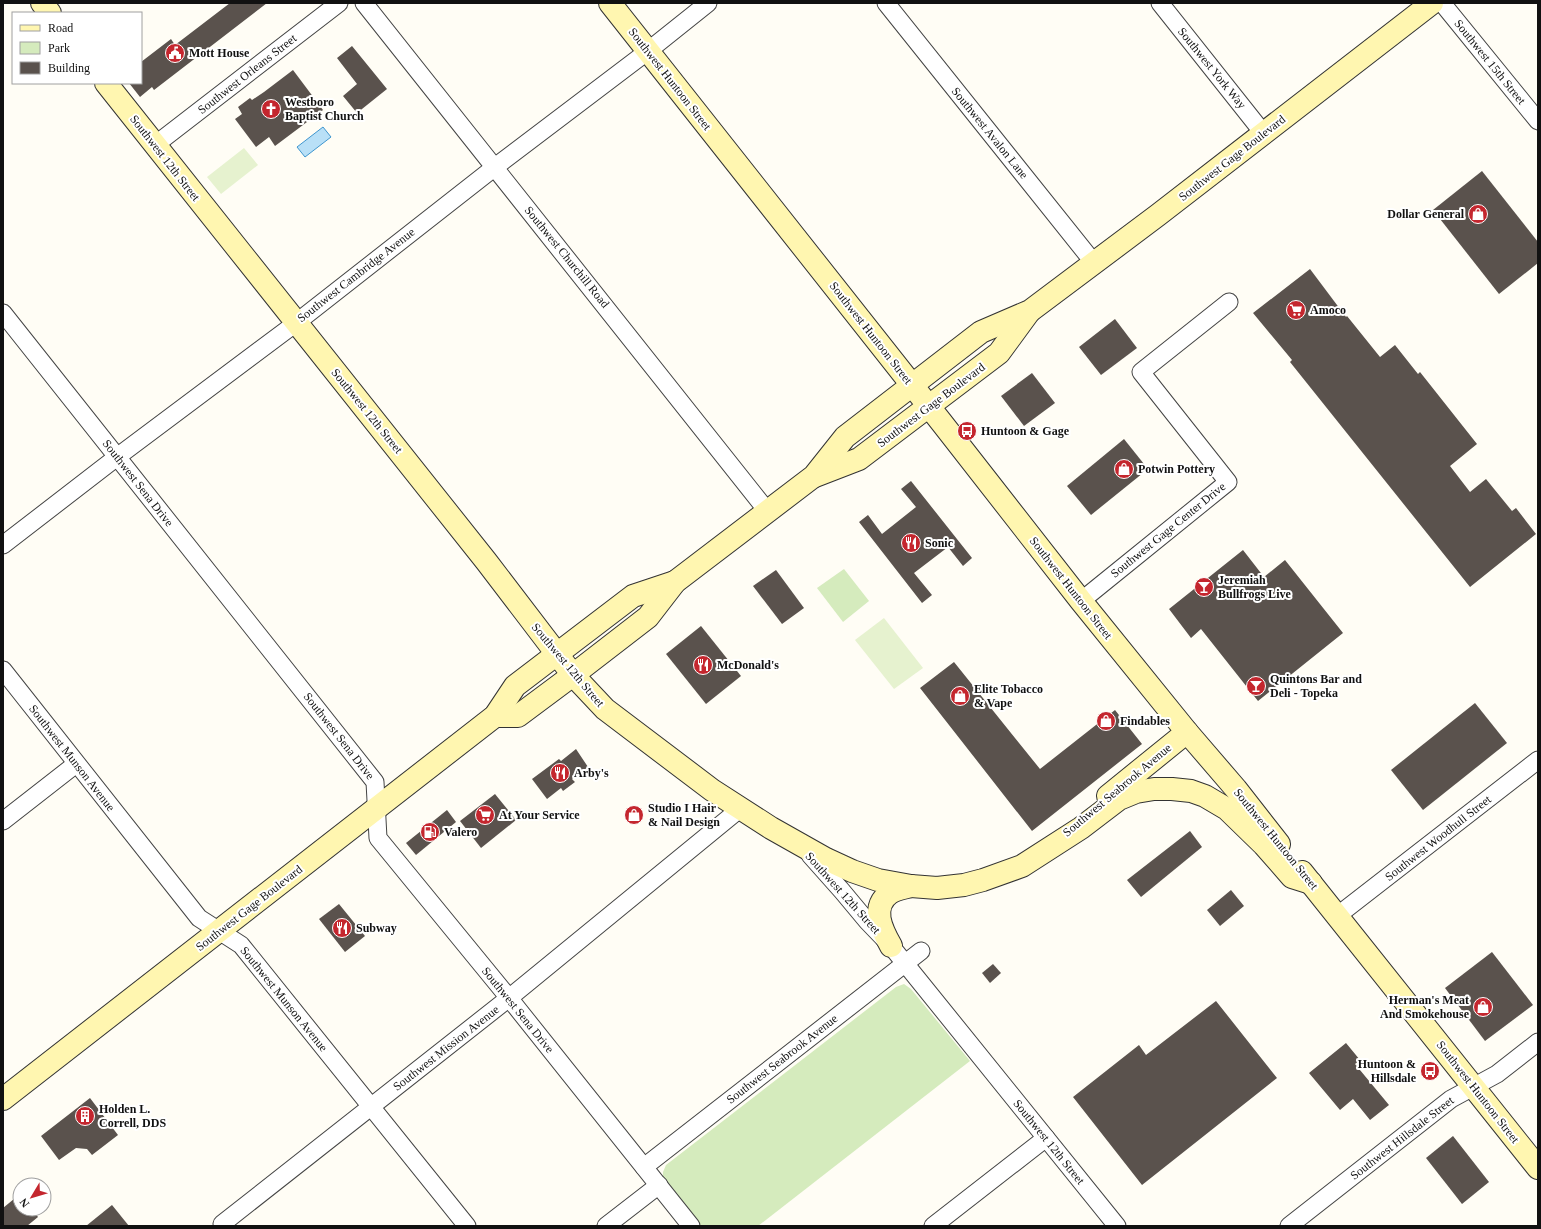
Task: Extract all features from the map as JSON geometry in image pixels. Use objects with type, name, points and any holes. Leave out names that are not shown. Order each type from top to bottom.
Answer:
[{"type":"main road","points":[[42,3],[49,12]]},
{"type":"main road","name":"Southwest Huntoon Street","points":[[610,3],[1081,601],[1187,732],[1236,789],[1538,1168]]},
{"type":"main road","name":"Southwest Gage Boulevard","points":[[495,716],[518,716],[573,675],[648,617],[675,582],[814,476],[845,437],[981,332],[1030,311],[1264,134],[1432,3]]},
{"type":"main road","name":"Southwest 12th Street","points":[[107,84],[486,561],[573,675],[605,709],[706,785],[770,828],[798,843]]},
{"type":"main road","name":"Southwest Gage Boulevard","points":[[814,476],[859,459],[1000,353],[1030,311]]},
{"type":"main road","name":"Southwest Gage Boulevard","points":[[3,1099],[495,716],[516,686],[556,654],[633,596],[675,582]]},
{"type":"main road","name":"Southwest Seabrook Avenue","points":[[1047,849],[1075,823],[1187,732]]},
{"type":"main road","name":"Southwest Seabrook Avenue","points":[[798,843],[852,871],[878,880],[911,886],[937,888],[964,885],[1022,866],[1080,828],[1119,799],[1136,792],[1172,789],[1206,796],[1227,809],[1264,845],[1292,876],[1310,883]]},
{"type":"main road","points":[[891,946],[882,930],[879,916],[880,907],[884,899],[891,893],[911,886]]},
{"type":"street","name":"Southwest Orleans Street","points":[[155,145],[339,3]]},
{"type":"street","name":"Southwest Churchill Road","points":[[364,3],[768,512]]},
{"type":"street","name":"Southwest Cambridge Avenue","points":[[3,545],[117,457],[296,323],[708,3]]},
{"type":"street","name":"Southwest Avalon Lane","points":[[886,3],[1094,263]]},
{"type":"street","name":"Southwest York Way","points":[[1160,3],[1264,134]]},
{"type":"street","name":"Southwest 15th Street","points":[[1442,3],[1538,121]]},
{"type":"street","name":"Southwest Gage Center Drive","points":[[1081,601],[1228,482],[1141,372],[1229,302]]},
{"type":"street","name":"Southwest Sena Drive","points":[[3,313],[375,782],[378,838],[692,1226]]},
{"type":"street","name":"Southwest Munson Avenue","points":[[3,670],[199,918],[242,945],[466,1226]]},
{"type":"street","name":"Southwest Woodhull Street","points":[[1337,916],[1538,760]]},
{"type":"street","points":[[3,822],[76,764]]},
{"type":"street","name":"Southwest Mission Avenue","points":[[222,1224],[509,998],[741,808]]},
{"type":"street","name":"Southwest 12th Street","points":[[798,843],[817,862],[867,922],[891,946],[1117,1226]]},
{"type":"street","name":"Southwest Seabrook Avenue","points":[[644,1167],[921,951]]},
{"type":"street","name":"Southwest Hillsdale Street","points":[[1289,1226],[1451,1099],[1497,1074],[1538,1042]]},
{"type":"street","points":[[932,1226],[1046,1138]]},
{"type":"street","points":[[606,1226],[659,1185]]},
{"type":"green space","points":[[244,148],[258,165],[221,194],[207,177]]},
{"type":"green space","points":[[844,569],[869,601],[843,622],[817,588]]},
{"type":"green space","points":[[884,618],[923,668],[894,689],[855,640]]},
{"type":"green space","points":[[904,984],[911,989],[970,1061],[758,1226],[701,1226],[663,1178],[663,1172],[666,1165],[896,987]]},
{"type":"water","points":[[323,127],[331,137],[305,157],[297,147]]},
{"type":"building","points":[[230,3],[267,3],[154,90],[152,87],[140,97],[130,84],[142,84],[142,61],[171,39],[175,45]]},
{"type":"building","points":[[352,46],[387,89],[357,113],[343,96],[357,84],[337,58]]},
{"type":"building","name":"Westboro Baptist Church","points":[[293,70],[323,110],[275,146],[269,137],[256,147],[235,119],[242,114],[238,107],[250,98],[252,100],[264,92]]},
{"type":"building","points":[[1482,171],[1538,242],[1538,263],[1499,294],[1433,210]]},
{"type":"building","points":[[1310,269],[1346,317],[1347,316],[1380,357],[1395,345],[1418,374],[1420,372],[1477,444],[1450,466],[1470,492],[1486,479],[1512,511],[1516,508],[1536,534],[1470,587],[1290,362],[1292,360],[1253,313]]},
{"type":"building","points":[[1115,319],[1137,348],[1101,375],[1079,347]]},
{"type":"building","points":[[1032,373],[1055,403],[1024,426],[1001,396]]},
{"type":"building","points":[[1124,439],[1148,469],[1091,515],[1067,486]]},
{"type":"building","points":[[911,481],[972,558],[963,566],[948,547],[914,573],[932,595],[922,603],[859,522],[868,515],[882,534],[916,507],[901,489]]},
{"type":"building","points":[[1243,550],[1264,577],[1285,560],[1343,633],[1258,701],[1201,629],[1191,638],[1169,609]]},
{"type":"building","points":[[776,570],[804,608],[782,624],[753,586]]},
{"type":"building","name":"McDonald's","points":[[701,626],[741,676],[706,704],[666,654]]},
{"type":"building","points":[[954,662],[1040,769],[1115,710],[1142,744],[1032,831],[920,688]]},
{"type":"building","points":[[1475,703],[1507,743],[1423,810],[1391,770]]},
{"type":"building","name":"Arby's","points":[[576,749],[588,767],[572,779],[575,782],[563,791],[561,788],[547,799],[532,779],[559,759],[561,761]]},
{"type":"building","points":[[495,794],[516,820],[481,848],[460,821]]},
{"type":"building","points":[[447,810],[456,822],[416,855],[406,843]]},
{"type":"building","points":[[1190,831],[1202,847],[1141,897],[1127,880]]},
{"type":"building","points":[[1231,890],[1244,906],[1220,926],[1207,910]]},
{"type":"building","name":"Subway","points":[[339,904],[365,936],[345,952],[319,919]]},
{"type":"building","points":[[1492,952],[1533,1005],[1485,1041],[1445,988]]},
{"type":"building","points":[[993,964],[1001,973],[990,983],[982,973]]},
{"type":"building","points":[[1216,1001],[1277,1078],[1142,1185],[1073,1097],[1139,1045],[1146,1055]]},
{"type":"building","points":[[1346,1043],[1360,1060],[1355,1064],[1389,1105],[1370,1120],[1353,1099],[1340,1110],[1309,1073]]},
{"type":"building","name":"Holden L. Correll, DDS","points":[[90,1098],[118,1135],[92,1155],[87,1149],[76,1148],[59,1160],[41,1136]]},
{"type":"building","points":[[1453,1136],[1489,1182],[1462,1204],[1426,1158]]},
{"type":"building","points":[[12,1201],[12,1217],[38,1217],[27,1226],[3,1226],[3,1208]]},
{"type":"building","points":[[112,1205],[129,1226],[86,1226]]},
{"type":"place","name":"Mott House","points":[[175,53]]},
{"type":"place","name":"Westboro Baptist Church","points":[[271,109]]},
{"type":"place","name":"Dollar General","points":[[1478,214]]},
{"type":"place","name":"Amoco","points":[[1296,310]]},
{"type":"place","name":"Huntoon & Gage","points":[[967,431]]},
{"type":"place","name":"Potwin Pottery","points":[[1124,469]]},
{"type":"place","name":"Sonic","points":[[911,543]]},
{"type":"place","name":"Jeremiah Bullfrogs Live","points":[[1204,587]]},
{"type":"place","name":"McDonald's","points":[[703,665]]},
{"type":"place","name":"Quintons Bar and Deli - Topeka","points":[[1256,686]]},
{"type":"place","name":"Elite Tobacco & Vape","points":[[960,696]]},
{"type":"place","name":"Findables","points":[[1106,721]]},
{"type":"place","name":"Arby's","points":[[560,773]]},
{"type":"place","name":"At Your Service","points":[[485,815]]},
{"type":"place","name":"Studio I Hair & Nail Design","points":[[634,815]]},
{"type":"place","name":"Valero","points":[[430,832]]},
{"type":"place","name":"Subway","points":[[342,928]]},
{"type":"place","name":"Herman's Meat And Smokehouse","points":[[1483,1007]]},
{"type":"place","name":"Huntoon & Hillsdale","points":[[1430,1071]]},
{"type":"place","name":"Holden L. Correll, DDS","points":[[85,1116]]}]
